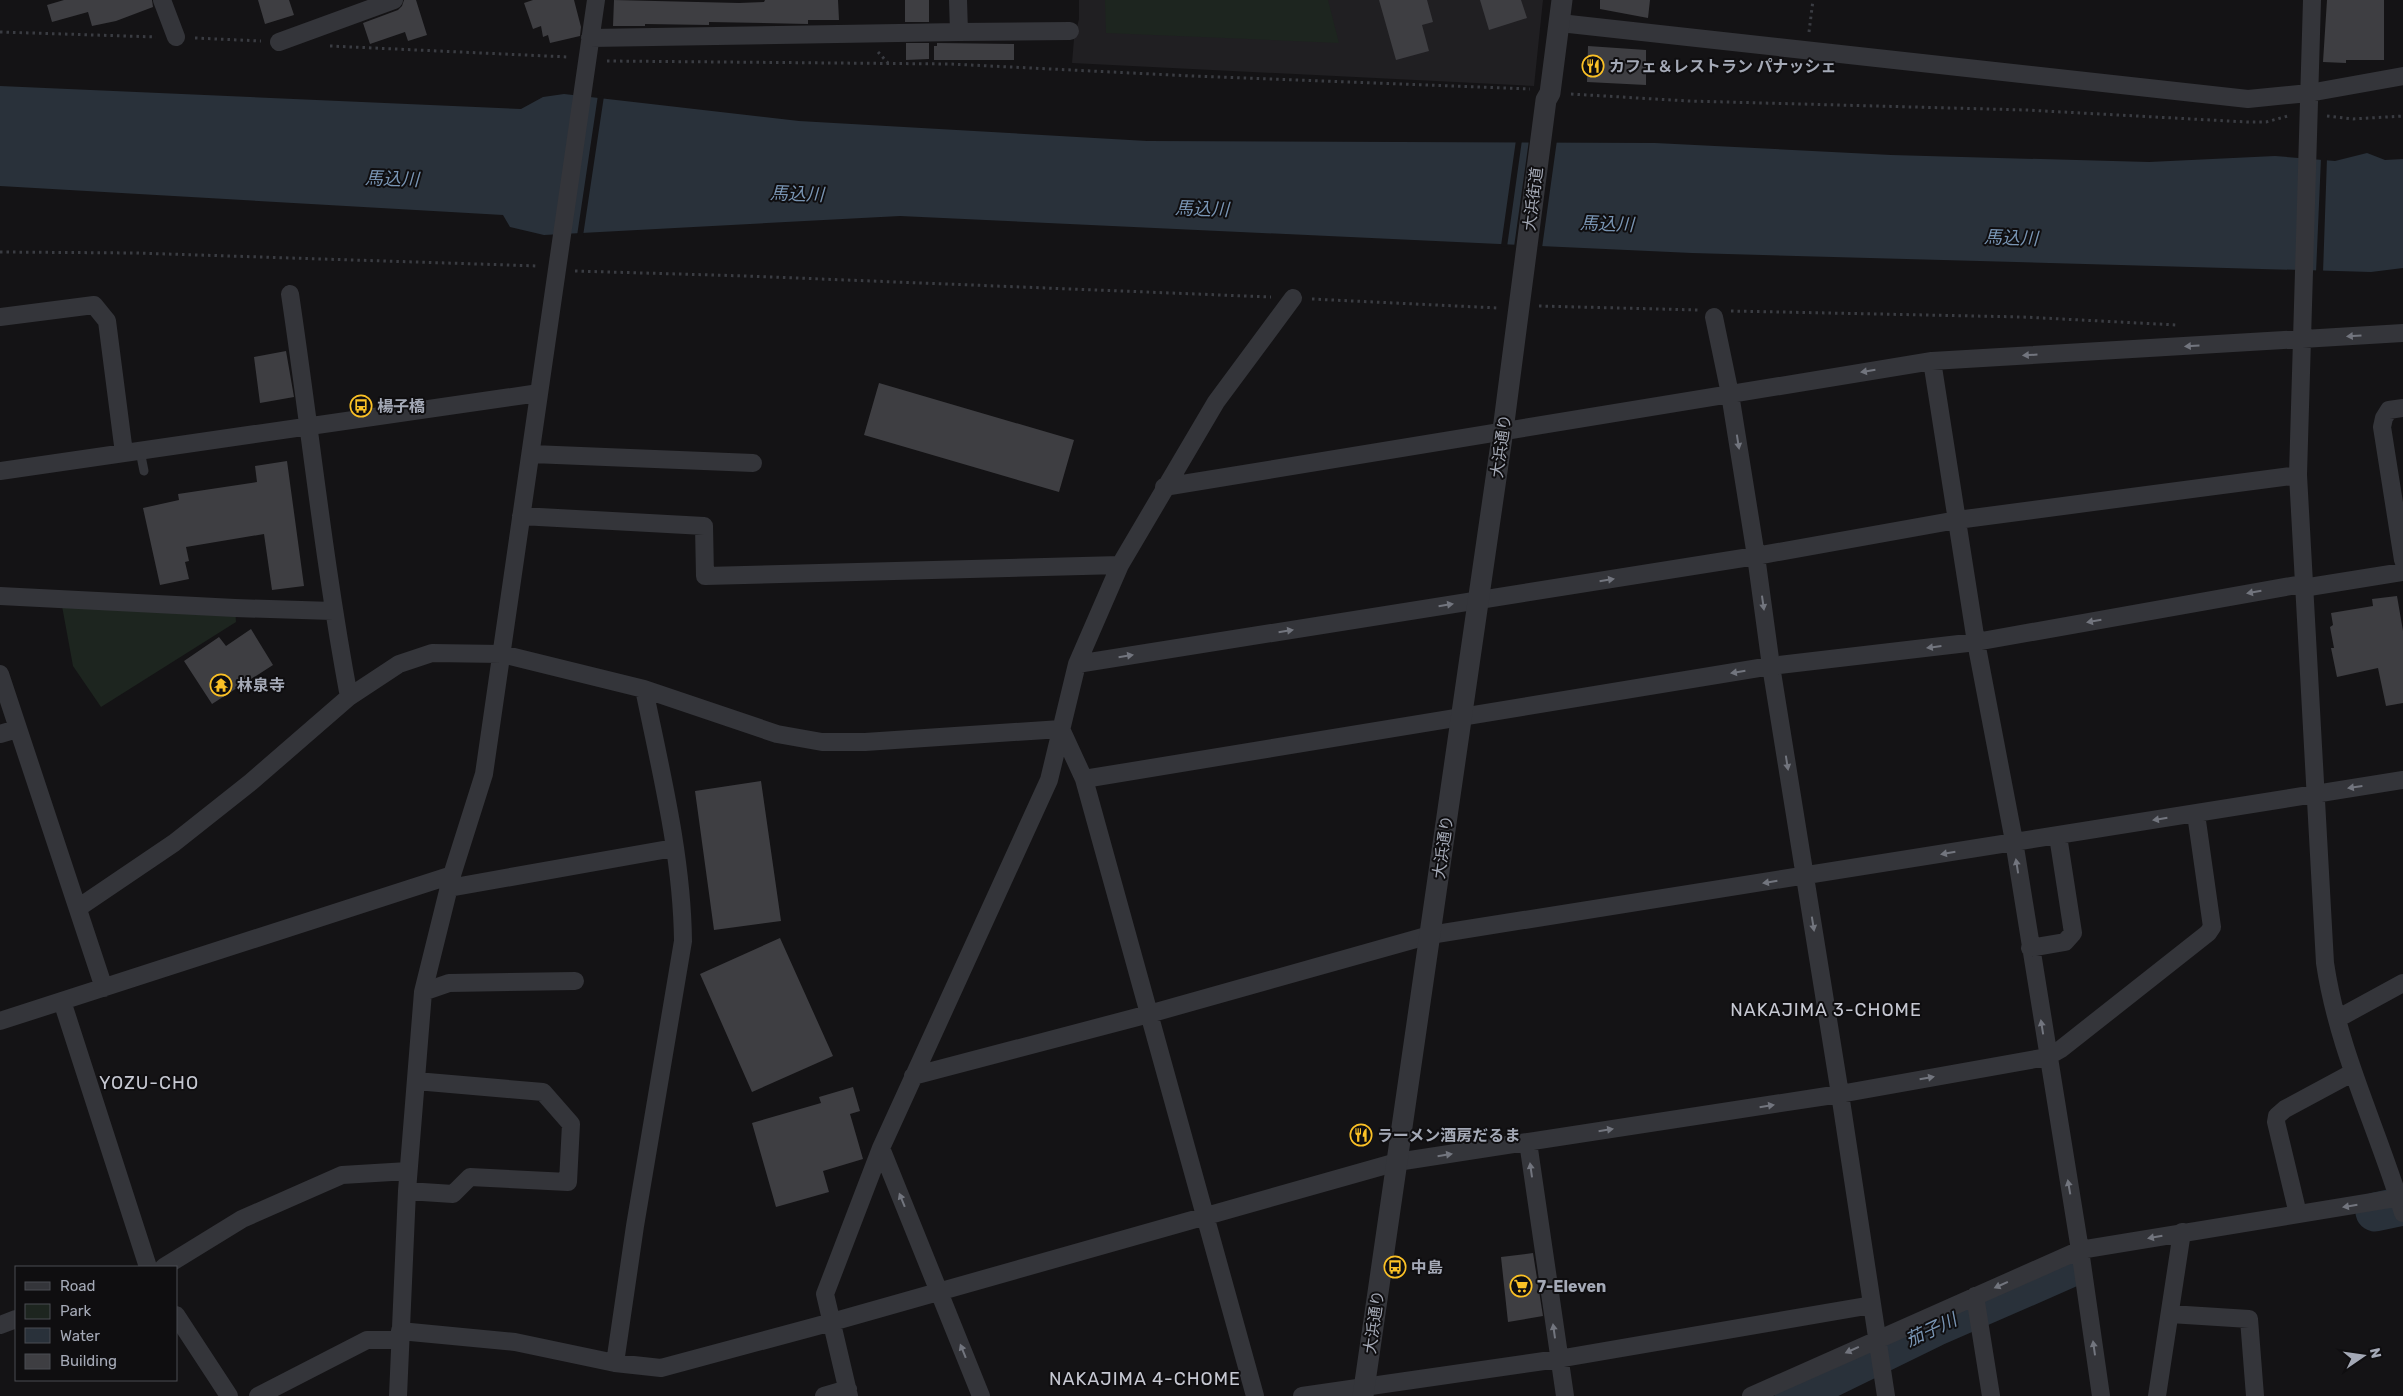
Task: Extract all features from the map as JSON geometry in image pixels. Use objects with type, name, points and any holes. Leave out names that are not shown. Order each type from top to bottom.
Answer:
[{"type":"street","points":[[162,0],[176,37]]},
{"type":"street","points":[[279,42],[394,0]]},
{"type":"street","points":[[398,1396],[408,1171],[423,992],[451,881],[484,774],[521,516],[532,454],[539,393],[559,267],[596,0]]},
{"type":"street","points":[[958,0],[959,32]]},
{"type":"street","points":[[1548,96],[1562,0]]},
{"type":"street","points":[[1751,1396],[2080,1250],[2298,1214],[2401,1204],[2352,1073],[2330,995],[2326,963],[2302,586],[2298,475],[2301,321],[2312,0]]},
{"type":"street","points":[[1560,23],[1807,51],[1972,67],[2235,98],[2309,93],[2403,76]]},
{"type":"street","points":[[590,38],[1070,31]]},
{"type":"street","name":"大浜街道","points":[[1520,302],[1548,96]]},
{"type":"street","points":[[290,294],[310,425],[333,611],[349,698]]},
{"type":"street","points":[[824,1396],[848,1392],[825,1294],[881,1148],[1049,780],[1077,664],[1120,565],[1164,487],[1216,402],[1294,298]]},
{"type":"street","name":"大浜通り","points":[[1364,1392],[1479,600],[1520,302]]},
{"type":"street","points":[[0,317],[94,305],[107,320],[132,452]]},
{"type":"street","points":[[1715,313],[1756,556],[1771,666],[1806,876],[1886,1396]]},
{"type":"street","points":[[1164,487],[1932,360],[2403,332]]},
{"type":"street","points":[[1932,360],[1976,642],[2014,842],[2047,1057],[2080,1250],[2100,1396]]},
{"type":"street","points":[[0,471],[539,393]]},
{"type":"street","points":[[2403,408],[2389,410],[2382,426],[2403,560]]},
{"type":"street","points":[[532,454],[753,463]]},
{"type":"street","points":[[1077,664],[1756,556],[1957,520],[2298,475]]},
{"type":"street","points":[[521,516],[704,526],[704,576],[1120,565]]},
{"type":"street","points":[[1084,779],[1771,666],[1976,642],[2302,586],[2403,572]]},
{"type":"street","points":[[0,596],[333,611]]},
{"type":"street","points":[[78,908],[174,843],[251,782],[349,698],[399,664],[432,653],[502,654],[644,689],[777,734],[822,742],[865,742],[1061,729]]},
{"type":"street","points":[[0,674],[104,988]]},
{"type":"street","points":[[615,1363],[635,1226],[683,941],[683,904],[644,689]]},
{"type":"street","points":[[0,734],[17,729]]},
{"type":"street","points":[[1061,729],[1084,779],[1255,1396]]},
{"type":"street","points":[[913,1076],[1149,1014],[1430,935],[2403,780]]},
{"type":"street","points":[[258,1396],[367,1340],[400,1336],[516,1342],[615,1363],[661,1368],[832,1322],[1397,1162],[1840,1094],[2047,1057],[2061,1049],[2208,933],[2212,927],[2196,814]]},
{"type":"street","points":[[2030,948],[2065,942],[2073,933],[2058,836]]},
{"type":"street","points":[[0,1021],[451,881],[674,848]]},
{"type":"street","points":[[423,992],[449,983],[575,981]]},
{"type":"street","points":[[2337,1019],[2403,983]]},
{"type":"street","points":[[62,1001],[148,1266]]},
{"type":"street","points":[[2298,1214],[2276,1122],[2277,1116],[2285,1109],[2352,1073]]},
{"type":"street","points":[[407,1191],[453,1194],[470,1177],[568,1182],[572,1124],[543,1092],[416,1081]]},
{"type":"street","points":[[1528,1142],[1558,1359],[1565,1396]]},
{"type":"street","points":[[881,1148],[981,1396]]},
{"type":"street","points":[[166,1266],[242,1219],[342,1174],[408,1171]]},
{"type":"street","points":[[2157,1396],[2182,1232]]},
{"type":"street","points":[[1975,1296],[1991,1396]]},
{"type":"street","points":[[1302,1396],[1364,1392],[1872,1305]]},
{"type":"street","points":[[2170,1314],[2249,1319],[2255,1396]]},
{"type":"street","points":[[178,1318],[229,1396]]},
{"type":"street","points":[[0,1325],[15,1319]]},
{"type":"lane","points":[[132,452],[144,471]]},
{"type":"path","points":[[1807,51],[1813,0]]},
{"type":"path","points":[[0,32],[279,42]]},
{"type":"path","points":[[327,45],[587,58],[607,61],[950,64],[1192,76],[1524,88],[1548,96],[2026,110],[2248,122],[2266,122],[2290,116],[2353,120],[2403,116]]},
{"type":"path","points":[[0,252],[136,252],[559,267],[1294,298],[1495,309],[1520,302],[1715,313],[2023,317],[2185,326]]},
{"type":"shaded area","points":[[1079,0],[1543,0],[1534,86],[1072,63],[1074,39],[1079,19]]},
{"type":"green space","points":[[1105,0],[1328,0],[1339,43],[1106,33]]},
{"type":"green space","points":[[62,606],[235,608],[236,622],[101,707],[73,666]]},
{"type":"water","name":"馬込川","points":[[0,86],[521,109],[543,97],[564,94],[799,121],[1147,141],[1655,143],[1891,155],[2149,162],[2275,156],[2335,161],[2367,153],[2385,160],[2403,159],[2403,268],[2371,272],[1692,253],[900,216],[544,235],[510,227],[503,215],[0,186]]},
{"type":"pier","points":[[598,95],[604,96],[583,236],[577,236]]},
{"type":"pier","points":[[1516,140],[1522,140],[1507,247],[1501,246]]},
{"type":"pier","points":[[1529,140],[1557,140],[1542,248],[1514,247]]},
{"type":"pier","points":[[2321,158],[2327,158],[2323,273],[2316,273]]},
{"type":"building","points":[[64,0],[152,0],[153,7],[116,21],[92,26],[88,12],[52,22],[47,5]]},
{"type":"building","points":[[258,0],[289,0],[294,15],[265,24]]},
{"type":"building","points":[[404,0],[416,0],[427,35],[408,41],[405,32],[370,44],[363,23],[398,10]]},
{"type":"building","points":[[533,0],[574,0],[581,27],[580,36],[550,43],[548,35],[543,37],[541,26],[533,29],[524,3]]},
{"type":"building","points":[[614,0],[739,3],[764,2],[765,0],[838,0],[839,20],[808,20],[808,24],[709,22],[709,25],[645,24],[645,26],[613,26]]},
{"type":"building","points":[[905,0],[929,0],[929,22],[905,22]]},
{"type":"building","points":[[1379,0],[1427,0],[1433,22],[1422,25],[1429,51],[1396,60]]},
{"type":"building","points":[[1480,0],[1521,0],[1527,18],[1489,30]]},
{"type":"building","points":[[1600,0],[1650,0],[1648,18],[1600,9]]},
{"type":"building","points":[[2327,0],[2384,0],[2384,60],[2346,60],[2346,63],[2323,62]]},
{"type":"building","points":[[906,43],[929,43],[929,59],[906,60]]},
{"type":"building","points":[[937,43],[1014,44],[1014,60],[934,60],[934,46],[937,46]]},
{"type":"building","points":[[1588,46],[1646,50],[1646,85],[1587,82]]},
{"type":"building","points":[[286,351],[294,397],[260,403],[254,357]]},
{"type":"building","points":[[879,383],[1074,440],[1059,492],[864,435]]},
{"type":"building","points":[[287,461],[304,586],[272,590],[264,534],[186,547],[189,561],[185,562],[189,579],[160,585],[143,508],[179,500],[178,494],[257,482],[255,466]]},
{"type":"building","points":[[2397,596],[2403,631],[2403,703],[2386,706],[2378,668],[2337,677],[2331,648],[2334,648],[2330,627],[2333,625],[2331,613],[2373,606],[2372,599]]},
{"type":"building","name":"林泉寺","points":[[251,629],[273,665],[212,704],[184,661],[219,637],[226,646]]},
{"type":"building","points":[[761,781],[781,921],[714,930],[695,791]]},
{"type":"building","points":[[780,938],[833,1056],[752,1092],[700,974]]},
{"type":"building","points":[[853,1087],[860,1111],[850,1114],[863,1159],[823,1171],[829,1192],[776,1207],[752,1123],[821,1103],[819,1097]]},
{"type":"building","name":"7-Eleven","points":[[1533,1253],[1543,1316],[1508,1322],[1501,1257]]},
{"type":"waterway","name":"茄子川","points":[[2375,1212],[2403,1206]]},
{"type":"waterway","name":"茄子川","points":[[1794,1396],[1935,1327],[2070,1268]]},
{"type":"place","name":"カフェ＆レストラン パナッシェ","points":[[1593,66]]},
{"type":"place","name":"楊子橋","points":[[361,406]]},
{"type":"place","name":"林泉寺","points":[[221,685]]},
{"type":"place","name":"ラーメン酒房だるま","points":[[1361,1135]]},
{"type":"place","name":"中島","points":[[1395,1267]]},
{"type":"place","name":"7-Eleven","points":[[1521,1286]]},
{"type":"district","name":"NAKAJIMA 3-CHOME","points":[[1826,1010]]},
{"type":"district","name":"YOZU-CHO","points":[[149,1083]]},
{"type":"district","name":"NAKAJIMA 4-CHOME","points":[[1145,1379]]}]
